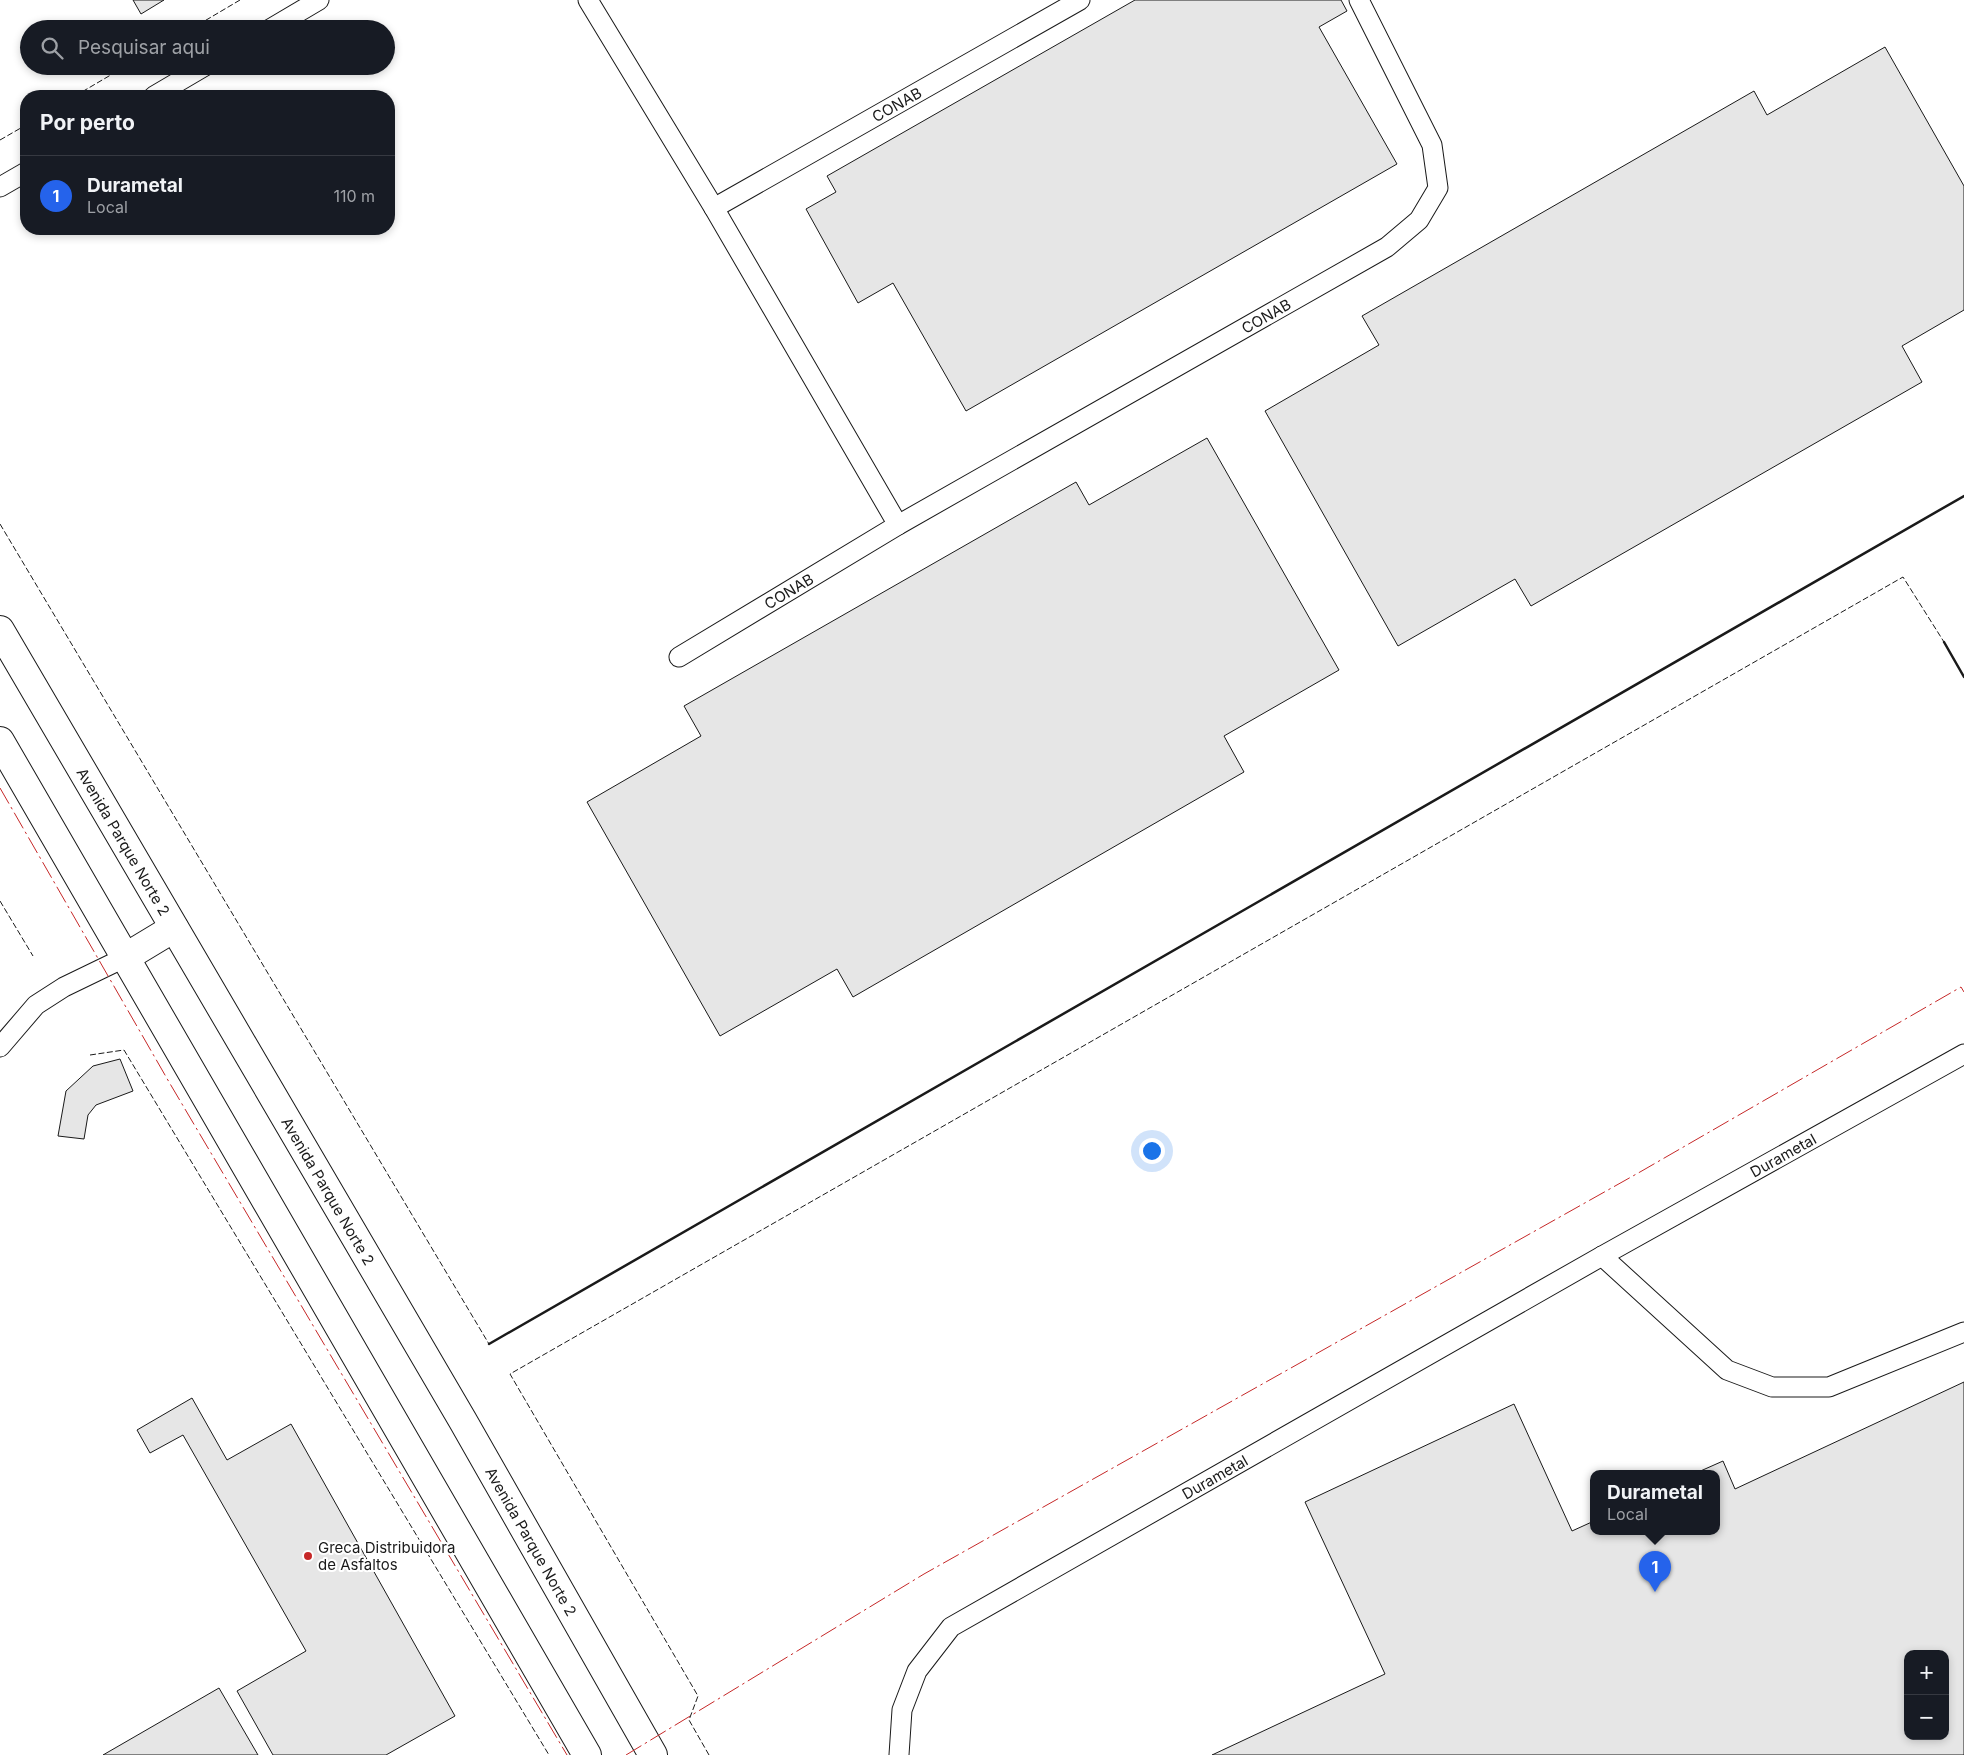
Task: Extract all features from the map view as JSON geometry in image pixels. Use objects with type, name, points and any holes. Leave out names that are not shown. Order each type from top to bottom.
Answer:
[{"type":"street","name":"Avenida Parque Norte 2","points":[[0,630],[463,1421],[653,1755]]},
{"type":"street","points":[[0,741],[587,1755]]},
{"type":"street","points":[[126,957],[174,928]]},
{"type":"lane","points":[[285,20],[319,0]]},
{"type":"lane","points":[[588,0],[714,208],[898,525]]},
{"type":"lane","name":"CONAB","points":[[714,208],[1080,0]]},
{"type":"lane","name":"CONAB","points":[[679,657],[898,525],[1387,247],[1419,220],[1438,188],[1432,145],[1359,0]]},
{"type":"lane","points":[[164,90],[190,75]]},
{"type":"lane","points":[[0,187],[20,175]]},
{"type":"lane","points":[[0,1047],[36,1005],[64,987],[126,957]]},
{"type":"lane","name":"Durametal","points":[[899,1755],[902,1710],[917,1671],[951,1627],[1602,1256],[1964,1054]]},
{"type":"lane","points":[[1602,1256],[1728,1370],[1772,1386],[1829,1387],[1964,1332]]},
{"type":"building","points":[[133,0],[164,0],[141,14]]},
{"type":"building","points":[[1135,0],[1341,0],[1347,11],[1319,27],[1397,164],[966,411],[893,283],[858,303],[806,209],[836,192],[827,176]]},
{"type":"building","points":[[1885,47],[1964,186],[1964,310],[1902,346],[1922,382],[1531,606],[1515,579],[1398,646],[1265,411],[1379,345],[1362,316],[1754,91],[1767,115]]},
{"type":"building","points":[[1207,438],[1339,670],[1224,736],[1244,772],[853,997],[837,969],[720,1036],[587,802],[701,736],[684,706],[1076,482],[1089,505]]},
{"type":"building","points":[[120,1059],[133,1091],[96,1105],[88,1115],[84,1139],[58,1136],[66,1091],[93,1066]]},
{"type":"building","points":[[1964,1382],[1964,1755],[1212,1755],[1385,1674],[1305,1502],[1514,1404],[1572,1531],[1590,1523],[1590,1535],[1720,1535],[1720,1470],[1703,1470],[1723,1461],[1735,1489]]},
{"type":"building","name":"Greca Distribuidora de Asfaltos","points":[[192,1398],[227,1460],[291,1424],[455,1716],[386,1755],[273,1755],[237,1691],[306,1651],[183,1435],[150,1453],[137,1430]]},
{"type":"building","points":[[219,1688],[258,1755],[103,1755]]},
{"type":"fence","points":[[206,20],[240,0]]},
{"type":"fence","points":[[85,90],[111,75]]},
{"type":"fence","points":[[0,140],[20,128]]},
{"type":"fence","points":[[0,524],[489,1344]]},
{"type":"fence","points":[[709,1755],[689,1720],[698,1696],[510,1374],[1903,577],[1944,642]]},
{"type":"fence","points":[[0,901],[33,956]]},
{"type":"fence","points":[[90,1055],[124,1050],[549,1755]]},
{"type":"wall","points":[[489,1344],[1964,496]]},
{"type":"wall","points":[[1944,642],[1964,677]]},
{"type":"power","points":[[0,788],[169,1082],[567,1755]]},
{"type":"power","points":[[626,1755],[924,1574],[1640,1172],[1961,987],[1964,992]]},
{"type":"place","name":"Greca Distribuidora de Asfaltos","points":[[308,1556]]},
{"type":"place","name":"Durametal","points":[[1655,1592]]}]
